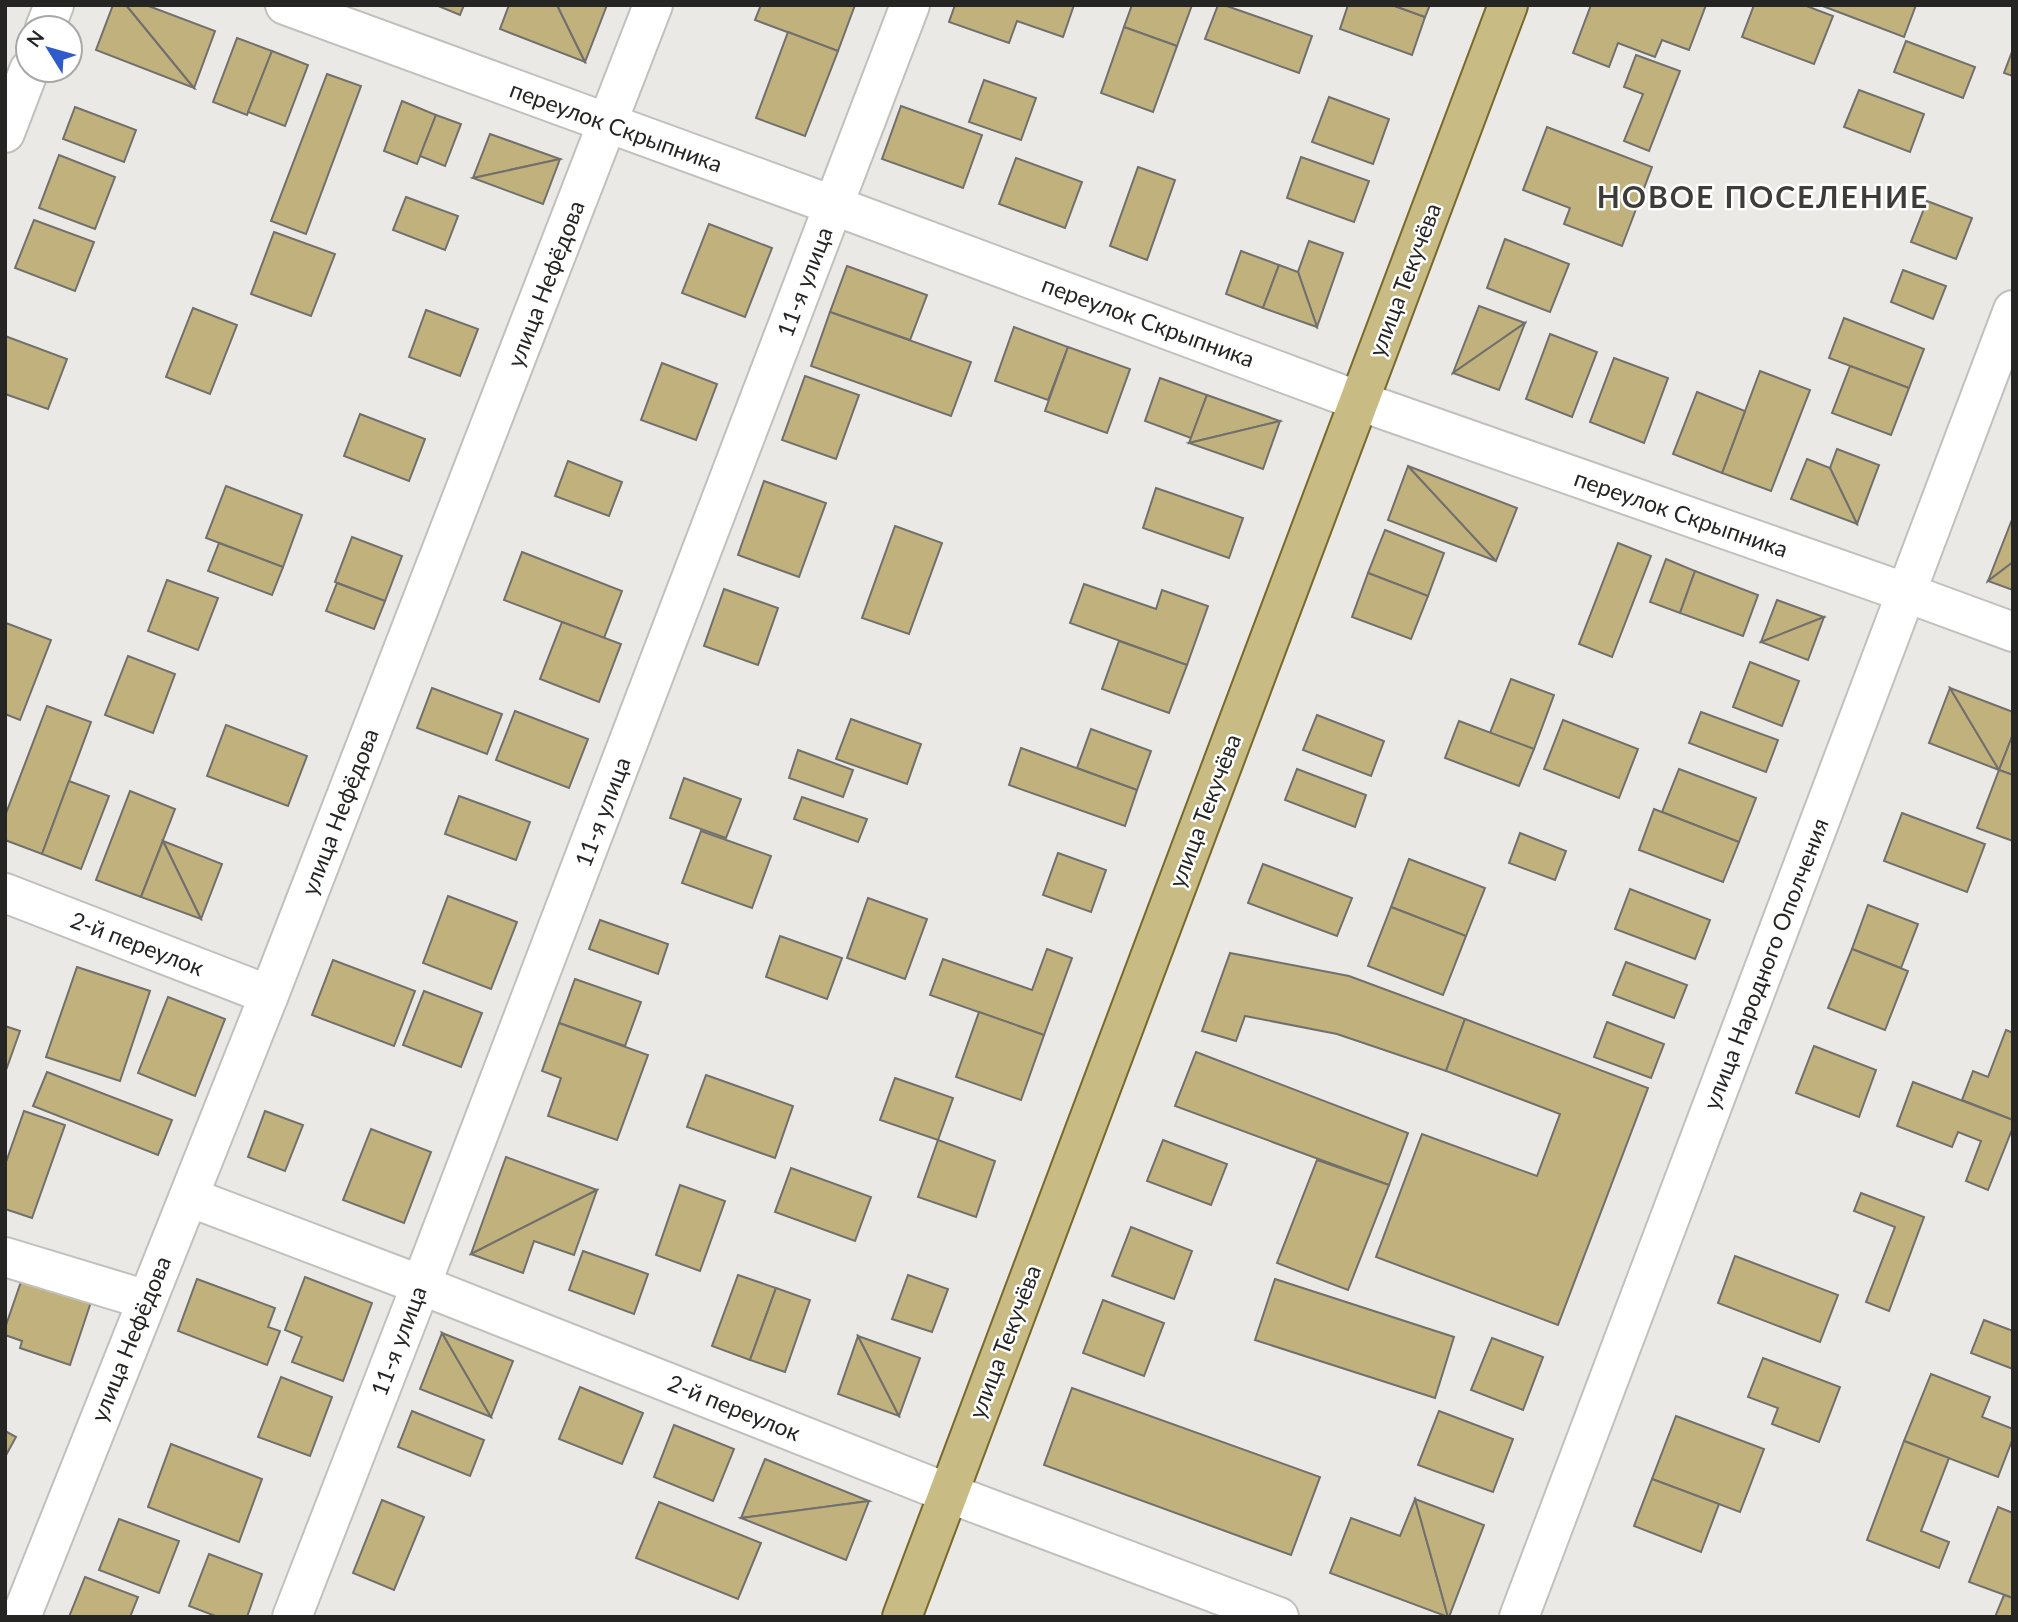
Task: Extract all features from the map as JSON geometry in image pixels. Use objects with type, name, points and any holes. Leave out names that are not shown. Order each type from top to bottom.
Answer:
[{"type":"main road","name":"улица Текучёва","points":[[902,1617],[1508,5]]},
{"type":"street","name":"переулок Скрыпника","points":[[285,5],[1359,401],[2013,632]]},
{"type":"street","name":"улица Нефёдова","points":[[21,1617],[269,995],[653,5]]},
{"type":"street","name":"11-я улица","points":[[292,1617],[910,5]]},
{"type":"street","points":[[5,133],[24,84]]},
{"type":"street","name":"улица Народного Ополчения","points":[[1518,1617],[2013,310]]},
{"type":"street","name":"2-й переулок","points":[[5,893],[269,995]]},
{"type":"street","name":"2-й переулок","points":[[189,1197],[421,1285],[948,1493],[1279,1617]]},
{"type":"street","points":[[5,1257],[146,1300]]},
{"type":"building","points":[[113,5],[126,5],[194,88],[96,50]]},
{"type":"building","points":[[126,5],[146,5],[215,31],[194,88]]},
{"type":"building","points":[[436,5],[464,5],[460,15]]},
{"type":"building","points":[[509,5],[557,5],[585,62],[500,29]]},
{"type":"building","points":[[557,5],[607,5],[585,62]]},
{"type":"building","points":[[761,5],[855,5],[838,51],[755,20]]},
{"type":"building","points":[[955,5],[1074,5],[1063,37],[1017,21],[1009,43],[949,22]]},
{"type":"building","points":[[1132,5],[1192,5],[1177,46],[1124,27]]},
{"type":"building","points":[[1218,5],[1312,36],[1299,73],[1205,39]]},
{"type":"building","points":[[1348,5],[1392,5],[1425,17],[1412,55],[1340,29]]},
{"type":"building","points":[[1392,5],[1430,5],[1425,17]]},
{"type":"building","points":[[1591,5],[1706,5],[1689,50],[1662,40],[1655,57],[1618,43],[1609,67],[1573,53]]},
{"type":"building","points":[[1754,5],[1804,5],[1833,16],[1814,64],[1742,37]]},
{"type":"building","points":[[1820,5],[1916,5],[1904,37]]},
{"type":"building","points":[[1124,27],[1177,46],[1153,112],[1101,93]]},
{"type":"building","points":[[788,32],[838,51],[805,136],[756,118]]},
{"type":"building","points":[[237,38],[272,51],[247,115],[213,102]]},
{"type":"building","points":[[1906,41],[1975,67],[1963,98],[1894,72]]},
{"type":"building","points":[[2013,49],[2013,76],[2004,73]]},
{"type":"building","points":[[272,51],[308,65],[285,126],[248,112]]},
{"type":"building","points":[[1636,55],[1680,71],[1649,151],[1624,141],[1643,94],[1624,87]]},
{"type":"building","points":[[327,74],[361,86],[306,234],[271,221]]},
{"type":"building","points":[[984,80],[1036,98],[1021,140],[969,122]]},
{"type":"building","points":[[1859,90],[1924,114],[1910,152],[1844,127]]},
{"type":"building","points":[[1329,97],[1389,119],[1373,164],[1312,142]]},
{"type":"building","points":[[402,101],[436,115],[417,164],[384,151]]},
{"type":"building","points":[[901,106],[982,135],[963,188],[882,159]]},
{"type":"building","points":[[75,107],[136,130],[124,162],[63,139]]},
{"type":"building","points":[[436,115],[461,124],[445,166],[420,156]]},
{"type":"building","points":[[1547,127],[1652,167],[1622,246],[1564,224],[1570,208],[1523,190]]},
{"type":"building","points":[[490,134],[560,159],[473,178]]},
{"type":"building","points":[[59,155],[115,177],[95,229],[39,208]]},
{"type":"building","points":[[1301,157],[1369,181],[1354,222],[1287,198]]},
{"type":"building","points":[[1016,158],[1082,182],[1065,228],[999,204]]},
{"type":"building","points":[[560,159],[543,204],[473,178]]},
{"type":"building","points":[[1138,167],[1175,180],[1147,260],[1110,246]]},
{"type":"building","points":[[406,197],[458,216],[445,250],[393,230]]},
{"type":"building","points":[[1927,201],[1972,218],[1956,259],[1911,242]]},
{"type":"building","points":[[34,220],[94,242],[75,291],[15,268]]},
{"type":"building","points":[[709,224],[772,248],[745,317],[682,293]]},
{"type":"building","points":[[274,232],[335,254],[311,316],[251,294]]},
{"type":"building","points":[[1505,239],[1569,264],[1550,312],[1487,288]]},
{"type":"building","points":[[1309,241],[1343,253],[1317,327],[1298,272]]},
{"type":"building","points":[[1241,251],[1279,265],[1263,308],[1226,294]]},
{"type":"building","points":[[1279,265],[1298,272],[1317,327],[1263,308]]},
{"type":"building","points":[[847,266],[927,295],[910,340],[830,312]]},
{"type":"building","points":[[1903,270],[1946,286],[1933,319],[1891,302]]},
{"type":"building","points":[[1479,306],[1525,323],[1453,373]]},
{"type":"building","points":[[193,308],[237,325],[210,394],[166,377]]},
{"type":"building","points":[[426,310],[478,329],[460,376],[409,357]]},
{"type":"building","points":[[830,312],[971,362],[951,416],[811,366]]},
{"type":"building","points":[[1844,318],[1924,349],[1909,388],[1829,358]]},
{"type":"building","points":[[1525,323],[1499,390],[1453,373]]},
{"type":"building","points":[[1014,327],[1068,347],[1048,400],[995,381]]},
{"type":"building","points":[[1550,334],[1597,352],[1572,417],[1526,399]]},
{"type":"building","points":[[5,336],[67,359],[48,409],[5,394]]},
{"type":"building","points":[[1068,347],[1130,369],[1107,433],[1045,411]]},
{"type":"building","points":[[1614,358],[1668,378],[1644,443],[1590,422]]},
{"type":"building","points":[[662,363],[717,384],[696,440],[641,420]]},
{"type":"building","points":[[1850,366],[1909,388],[1891,435],[1832,413]]},
{"type":"building","points":[[1760,371],[1810,390],[1771,491],[1722,473]]},
{"type":"building","points":[[805,376],[859,395],[836,459],[782,440]]},
{"type":"building","points":[[1160,378],[1207,395],[1191,438],[1145,421]]},
{"type":"building","points":[[1697,392],[1745,411],[1722,473],[1673,454]]},
{"type":"building","points":[[1207,395],[1280,421],[1189,443]]},
{"type":"building","points":[[360,414],[425,439],[409,481],[344,456]]},
{"type":"building","points":[[1280,421],[1263,469],[1189,443]]},
{"type":"building","points":[[1837,449],[1879,465],[1857,524],[1830,468]]},
{"type":"building","points":[[1807,459],[1830,468],[1857,524],[1791,499]]},
{"type":"building","points":[[568,461],[622,482],[609,516],[555,496]]},
{"type":"building","points":[[1408,466],[1496,561],[1388,520]]},
{"type":"building","points":[[1408,466],[1517,508],[1496,561]]},
{"type":"building","points":[[764,481],[826,503],[799,577],[738,555]]},
{"type":"building","points":[[226,486],[302,515],[283,567],[206,538]]},
{"type":"building","points":[[1156,488],[1243,518],[1229,558],[1143,528]]},
{"type":"building","points":[[2013,517],[2013,562],[1988,581]]},
{"type":"building","points":[[895,526],[942,543],[909,634],[862,618]]},
{"type":"building","points":[[1385,530],[1444,553],[1428,596],[1368,573]]},
{"type":"building","points":[[352,537],[402,556],[385,601],[335,582]]},
{"type":"building","points":[[219,543],[283,567],[272,595],[208,571]]},
{"type":"building","points":[[1618,543],[1651,556],[1612,657],[1579,644]]},
{"type":"building","points":[[522,552],[622,591],[604,638],[504,600]]},
{"type":"building","points":[[1666,559],[1695,571],[1680,613],[1650,602]]},
{"type":"building","points":[[2013,562],[2013,590],[1988,581]]},
{"type":"building","points":[[1695,571],[1758,595],[1743,636],[1680,613]]},
{"type":"building","points":[[1368,573],[1428,596],[1411,639],[1352,617]]},
{"type":"building","points":[[167,580],[218,598],[198,650],[148,631]]},
{"type":"building","points":[[337,583],[385,601],[374,629],[326,611]]},
{"type":"building","points":[[1084,584],[1156,609],[1162,590],[1208,606],[1187,665],[1070,623]]},
{"type":"building","points":[[724,589],[778,608],[758,665],[704,646]]},
{"type":"building","points":[[1777,600],[1824,617],[1761,642]]},
{"type":"building","points":[[1824,617],[1808,660],[1761,642]]},
{"type":"building","points":[[562,622],[621,644],[599,702],[540,679]]},
{"type":"building","points":[[6,623],[51,640],[20,720],[5,714]]},
{"type":"building","points":[[1119,641],[1187,665],[1169,713],[1102,689]]},
{"type":"building","points":[[128,656],[175,674],[153,733],[105,715]]},
{"type":"building","points":[[1750,662],[1799,681],[1782,726],[1733,707]]},
{"type":"building","points":[[1511,679],[1554,695],[1534,749],[1490,733]]},
{"type":"building","points":[[432,688],[502,714],[487,754],[417,728]]},
{"type":"building","points":[[1950,688],[1999,770],[1929,743]]},
{"type":"building","points":[[1950,688],[2013,712],[2013,734],[1999,770]]},
{"type":"building","points":[[47,706],[91,722],[42,854],[5,840],[5,816]]},
{"type":"building","points":[[515,711],[588,739],[569,788],[496,760]]},
{"type":"building","points":[[1701,712],[1778,740],[1766,772],[1689,743]]},
{"type":"building","points":[[1317,715],[1384,741],[1371,776],[1303,750]]},
{"type":"building","points":[[851,719],[921,744],[907,784],[836,759]]},
{"type":"building","points":[[1563,720],[1638,749],[1619,798],[1544,769]]},
{"type":"building","points":[[1459,721],[1534,749],[1519,786],[1445,758]]},
{"type":"building","points":[[226,725],[307,756],[288,806],[207,776]]},
{"type":"building","points":[[1091,729],[1151,751],[1137,790],[1077,768]]},
{"type":"building","points":[[2013,734],[2013,775],[1999,770]]},
{"type":"building","points":[[1021,748],[1137,790],[1125,826],[1009,785]]},
{"type":"building","points":[[798,750],[853,770],[843,797],[789,778]]},
{"type":"building","points":[[1297,769],[1366,795],[1355,827],[1285,800]]},
{"type":"building","points":[[1679,769],[1756,798],[1739,842],[1662,812]]},
{"type":"building","points":[[1999,770],[2013,775],[2013,841],[1977,828]]},
{"type":"building","points":[[684,778],[741,799],[726,838],[670,818]]},
{"type":"building","points":[[69,781],[109,796],[81,869],[42,854]]},
{"type":"building","points":[[130,791],[175,809],[141,897],[96,880]]},
{"type":"building","points":[[459,796],[530,822],[516,860],[445,834]]},
{"type":"building","points":[[802,797],[867,819],[858,842],[794,819]]},
{"type":"building","points":[[1654,809],[1739,842],[1723,882],[1639,850]]},
{"type":"building","points":[[1902,813],[1985,844],[1967,892],[1884,861]]},
{"type":"building","points":[[701,831],[771,856],[752,908],[682,883]]},
{"type":"building","points":[[1520,833],[1566,851],[1555,880],[1509,863]]},
{"type":"building","points":[[163,841],[222,864],[201,919]]},
{"type":"building","points":[[163,841],[201,919],[141,897]]},
{"type":"building","points":[[1058,853],[1106,870],[1091,912],[1043,895]]},
{"type":"building","points":[[1409,859],[1485,888],[1466,936],[1391,907]]},
{"type":"building","points":[[1263,864],[1352,898],[1337,936],[1248,903]]},
{"type":"building","points":[[1630,889],[1710,920],[1695,959],[1615,929]]},
{"type":"building","points":[[448,896],[517,922],[491,989],[423,963]]},
{"type":"building","points":[[868,898],[927,919],[905,979],[847,958]]},
{"type":"building","points":[[1868,905],[1918,924],[1901,968],[1852,949]]},
{"type":"building","points":[[1391,907],[1466,936],[1443,995],[1368,966]]},
{"type":"building","points":[[600,920],[668,944],[658,974],[589,949]]},
{"type":"building","points":[[780,936],[842,958],[827,999],[766,977]]},
{"type":"building","points":[[1047,949],[1072,958],[1044,1035],[930,995],[943,959],[1032,990]]},
{"type":"building","points":[[1852,949],[1908,971],[1885,1030],[1828,1008]]},
{"type":"building","points":[[1230,953],[1349,976],[1465,1019],[1446,1071],[1337,1034],[1245,1016],[1236,1041],[1202,1031]]},
{"type":"building","points":[[333,960],[415,991],[394,1046],[312,1015]]},
{"type":"building","points":[[1626,962],[1687,985],[1674,1018],[1613,995]]},
{"type":"building","points":[[77,967],[150,991],[120,1081],[46,1057]]},
{"type":"building","points":[[575,979],[641,1002],[625,1046],[559,1023]]},
{"type":"building","points":[[424,991],[482,1013],[461,1067],[403,1045]]},
{"type":"building","points":[[168,997],[225,1019],[195,1096],[138,1073]]},
{"type":"building","points":[[979,1012],[1044,1035],[1021,1100],[956,1077]]},
{"type":"building","points":[[1465,1019],[1648,1088],[1558,1325],[1376,1257],[1422,1134],[1537,1176],[1560,1114],[1446,1071]]},
{"type":"building","points":[[1607,1022],[1664,1044],[1651,1078],[1594,1057]]},
{"type":"building","points":[[559,1023],[648,1055],[617,1140],[548,1116],[561,1078],[542,1071]]},
{"type":"building","points":[[5,1026],[20,1031],[5,1073]]},
{"type":"building","points":[[2006,1030],[2013,1033],[2013,1120],[1962,1100],[1973,1071],[1988,1077]]},
{"type":"building","points":[[1814,1046],[1876,1070],[1859,1117],[1796,1093]]},
{"type":"building","points":[[1196,1052],[1408,1133],[1389,1185],[1175,1106]]},
{"type":"building","points":[[47,1072],[172,1120],[158,1155],[33,1106]]},
{"type":"building","points":[[706,1075],[793,1106],[775,1158],[687,1127]]},
{"type":"building","points":[[895,1078],[953,1098],[938,1140],[880,1120]]},
{"type":"building","points":[[1913,1082],[2013,1120],[2013,1127],[1988,1190],[1966,1181],[1981,1141],[1958,1132],[1952,1147],[1897,1126]]},
{"type":"building","points":[[24,1111],[65,1125],[32,1218],[5,1209],[5,1165]]},
{"type":"building","points":[[265,1111],[303,1125],[285,1171],[248,1157]]},
{"type":"building","points":[[371,1129],[431,1152],[404,1223],[343,1200]]},
{"type":"building","points":[[938,1140],[995,1161],[976,1217],[918,1197]]},
{"type":"building","points":[[1163,1140],[1227,1164],[1211,1205],[1147,1181]]},
{"type":"building","points":[[506,1157],[597,1190],[471,1254]]},
{"type":"building","points":[[1317,1160],[1389,1185],[1348,1290],[1277,1263]]},
{"type":"building","points":[[791,1168],[871,1197],[855,1241],[775,1212]]},
{"type":"building","points":[[680,1185],[725,1201],[700,1271],[656,1255]]},
{"type":"building","points":[[597,1190],[574,1255],[534,1241],[523,1273],[471,1254]]},
{"type":"building","points":[[1861,1193],[1924,1217],[1889,1311],[1866,1302],[1895,1227],[1854,1211]]},
{"type":"building","points":[[1131,1227],[1192,1251],[1174,1299],[1112,1276]]},
{"type":"building","points":[[583,1251],[648,1274],[634,1314],[569,1290]]},
{"type":"building","points":[[1735,1256],[1838,1295],[1820,1342],[1718,1303]]},
{"type":"building","points":[[738,1275],[776,1288],[750,1360],[712,1346]]},
{"type":"building","points":[[908,1275],[948,1289],[932,1332],[892,1319]]},
{"type":"building","points":[[23,1276],[92,1299],[70,1365],[20,1348],[22,1341],[5,1335]]},
{"type":"building","points":[[305,1277],[372,1303],[343,1381],[292,1362],[302,1337],[285,1330]]},
{"type":"building","points":[[197,1279],[275,1308],[268,1327],[280,1331],[267,1365],[178,1331]]},
{"type":"building","points":[[1275,1279],[1454,1337],[1435,1398],[1255,1340]]},
{"type":"building","points":[[776,1288],[810,1300],[785,1372],[750,1360]]},
{"type":"building","points":[[1103,1300],[1164,1323],[1144,1376],[1083,1353]]},
{"type":"building","points":[[1984,1320],[2013,1331],[2013,1369],[1971,1353]]},
{"type":"building","points":[[442,1333],[491,1417],[420,1389]]},
{"type":"building","points":[[442,1333],[513,1361],[491,1417]]},
{"type":"building","points":[[858,1336],[899,1416],[838,1394]]},
{"type":"building","points":[[858,1336],[920,1358],[899,1416]]},
{"type":"building","points":[[1492,1338],[1543,1357],[1523,1410],[1471,1390]]},
{"type":"building","points":[[1763,1358],[1840,1387],[1819,1442],[1772,1424],[1778,1408],[1748,1397]]},
{"type":"building","points":[[1931,1374],[1990,1397],[1982,1417],[2013,1429],[2013,1438],[1998,1477],[1904,1441]]},
{"type":"building","points":[[281,1377],[332,1397],[310,1456],[258,1437]]},
{"type":"building","points":[[580,1387],[643,1413],[622,1464],[559,1439]]},
{"type":"building","points":[[1072,1388],[1320,1477],[1291,1555],[1044,1465]]},
{"type":"building","points":[[412,1411],[484,1440],[470,1476],[398,1447]]},
{"type":"building","points":[[1439,1411],[1513,1439],[1493,1492],[1418,1465]]},
{"type":"building","points":[[1676,1416],[1764,1449],[1740,1512],[1652,1479]]},
{"type":"building","points":[[674,1425],[734,1449],[713,1501],[654,1477]]},
{"type":"building","points":[[5,1431],[16,1437],[5,1457]]},
{"type":"building","points":[[1904,1441],[1949,1458],[1921,1531],[1949,1542],[1939,1568],[1867,1540]]},
{"type":"building","points":[[171,1444],[262,1479],[239,1542],[148,1507]]},
{"type":"building","points":[[765,1459],[869,1501],[741,1518]]},
{"type":"building","points":[[1652,1479],[1719,1504],[1701,1552],[1634,1526]]},
{"type":"building","points":[[1415,1499],[1448,1617],[1330,1573],[1351,1518],[1400,1536]]},
{"type":"building","points":[[1415,1499],[1484,1525],[1449,1617],[1448,1617]]},
{"type":"building","points":[[382,1500],[424,1517],[394,1590],[353,1573]]},
{"type":"building","points":[[869,1501],[846,1560],[741,1518]]},
{"type":"building","points":[[659,1502],[761,1543],[738,1599],[636,1558]]},
{"type":"building","points":[[1998,1507],[2013,1513],[2013,1598],[1969,1582]]},
{"type":"building","points":[[119,1519],[179,1541],[159,1593],[99,1570]]},
{"type":"building","points":[[209,1554],[262,1574],[247,1617],[218,1617],[189,1606]]},
{"type":"building","points":[[85,1577],[138,1597],[130,1617],[69,1617]]},
{"type":"building","points":[[2004,1595],[2013,1598],[2013,1617],[1995,1617]]},
{"type":"district","name":"НОВОЕ ПОСЕЛЕНИЕ","points":[[1763,198]]}]
